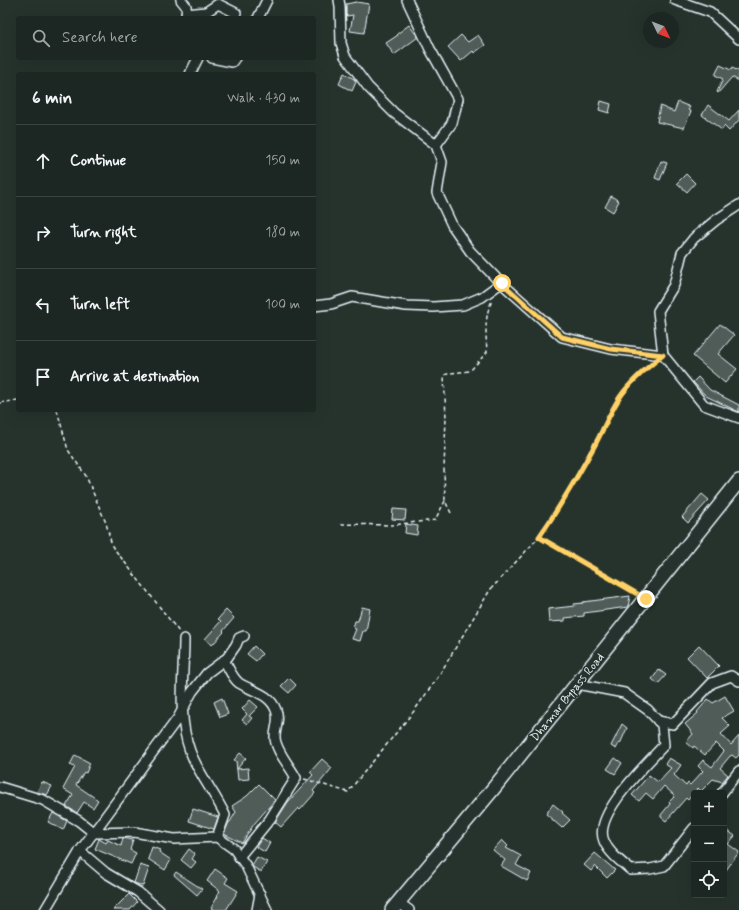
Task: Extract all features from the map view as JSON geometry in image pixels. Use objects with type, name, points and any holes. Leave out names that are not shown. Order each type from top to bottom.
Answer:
[{"type":"main road","name":"Dhamar Bypass Road","points":[[395,906],[493,789],[739,481]]},
{"type":"street","points":[[181,0],[186,6],[186,16],[206,12],[218,4],[236,13]]},
{"type":"street","points":[[259,16],[267,0]]},
{"type":"street","points":[[339,0],[341,43],[345,56],[368,87],[394,113],[436,145],[442,162],[437,193],[452,225],[470,251],[502,283],[562,337],[611,349],[663,355]]},
{"type":"street","points":[[407,0],[430,50],[458,99],[452,123],[436,145]]},
{"type":"street","points":[[676,0],[710,12],[739,39]]},
{"type":"street","points":[[191,72],[197,60]]},
{"type":"street","points":[[222,60],[232,62],[234,60]]},
{"type":"street","points":[[739,205],[716,220],[694,238],[682,253],[674,285],[658,311],[663,355],[704,405],[739,418]]},
{"type":"street","points":[[316,306],[330,304],[352,297],[406,306],[433,307],[463,305],[482,297],[502,283]]},
{"type":"street","points":[[45,910],[80,851],[178,718],[192,692],[207,673],[224,660],[236,645],[239,638],[244,636]]},
{"type":"street","points":[[184,638],[182,710],[184,728],[190,751],[201,776],[219,803],[225,816],[217,837]]},
{"type":"street","points":[[224,660],[238,682],[257,690],[268,698],[277,710],[278,723],[275,737],[278,751],[288,763],[296,778],[270,819],[239,856]]},
{"type":"street","points":[[658,721],[673,724],[712,683],[731,676],[739,681]]},
{"type":"street","points":[[577,684],[624,693],[648,710],[662,725],[664,745],[610,807],[603,824],[603,840],[617,858],[631,870],[650,869],[664,866],[691,832]]},
{"type":"street","points":[[724,790],[739,771]]},
{"type":"street","points":[[0,787],[44,800],[79,821],[94,833],[134,832],[174,839],[217,837],[234,849],[246,866],[267,910]]},
{"type":"street","points":[[80,851],[106,873],[138,892],[159,910]]},
{"type":"street","points":[[257,910],[260,894]]},
{"type":"street","points":[[395,906],[409,910]]},
{"type":"path","points":[[451,513],[445,502],[444,468],[446,418],[444,376],[451,373],[470,371],[487,352],[486,332],[488,306],[492,301]]},
{"type":"path","points":[[296,778],[322,783],[348,792],[414,711],[434,683],[490,590],[539,537],[596,444],[620,397],[644,370],[663,355]]},
{"type":"path","points":[[0,403],[16,400]]},
{"type":"path","points":[[58,412],[68,450],[86,476],[106,523],[112,546],[184,638]]},
{"type":"path","points":[[341,524],[392,525],[435,520],[445,502]]},
{"type":"path","points":[[539,537],[646,599]]},
{"type":"building","points":[[356,2],[369,4],[364,33],[350,31],[353,15],[346,15],[346,4]]},
{"type":"building","points":[[409,25],[418,37],[394,55],[386,43]]},
{"type":"building","points":[[461,35],[468,42],[478,35],[485,45],[474,53],[473,51],[461,61],[448,47]]},
{"type":"building","points":[[720,65],[731,70],[732,68],[739,71],[739,81],[732,77],[718,93],[717,92],[723,79],[715,75]]},
{"type":"building","points":[[344,73],[356,82],[352,91],[339,84]]},
{"type":"building","points":[[601,101],[611,104],[609,113],[599,110]]},
{"type":"building","points":[[678,102],[690,107],[688,110],[691,111],[684,128],[657,122],[660,106],[674,112]]},
{"type":"building","points":[[708,105],[729,121],[739,110],[739,120],[729,131],[724,126],[722,130],[702,115]]},
{"type":"building","points":[[661,161],[667,163],[660,180],[655,178]]},
{"type":"building","points":[[686,174],[695,183],[687,192],[677,183]]},
{"type":"building","points":[[611,196],[619,201],[613,212],[605,207]]},
{"type":"building","points":[[720,324],[734,335],[718,354],[737,369],[725,383],[693,356]]},
{"type":"building","points":[[698,377],[710,390],[739,405],[739,412],[706,396],[693,382]]},
{"type":"building","points":[[702,494],[709,500],[688,523],[682,517]]},
{"type":"building","points":[[393,509],[406,510],[405,520],[392,519]]},
{"type":"building","points":[[406,524],[418,526],[417,535],[405,533]]},
{"type":"building","points":[[630,596],[628,607],[584,613],[584,616],[565,618],[565,621],[549,622],[548,609],[575,606],[574,604],[583,602]]},
{"type":"building","points":[[362,607],[370,609],[366,631],[363,631],[360,641],[352,639],[356,629],[353,628],[355,621],[358,621]]},
{"type":"building","points":[[226,610],[234,618],[212,645],[205,639],[221,621],[218,619]]},
{"type":"building","points":[[699,645],[719,666],[707,678],[687,657]]},
{"type":"building","points":[[254,646],[262,654],[256,661],[247,654]]},
{"type":"building","points":[[659,670],[666,675],[658,684],[652,679]]},
{"type":"building","points":[[289,678],[296,685],[289,693],[281,686]]},
{"type":"building","points":[[725,696],[734,711],[722,718],[730,726],[721,734],[731,745],[739,736],[739,755],[736,758],[732,755],[730,756],[720,768],[728,775],[722,782],[713,779],[702,790],[698,788],[696,790],[691,790],[691,796],[688,800],[686,798],[666,821],[661,817],[661,815],[670,804],[669,802],[675,796],[664,786],[653,799],[646,793],[639,801],[632,795],[649,775],[658,782],[671,768],[665,764],[669,758],[681,765],[674,775],[686,786],[688,783],[690,785],[703,771],[698,766],[703,760],[712,767],[724,751],[716,743],[705,755],[694,746],[693,748],[686,742],[693,734],[685,724],[698,713],[697,712],[708,699],[713,703]]},
{"type":"building","points":[[222,698],[228,714],[220,717],[214,702]]},
{"type":"building","points":[[250,700],[258,707],[249,716],[252,718],[247,724],[242,720],[247,714],[242,709]]},
{"type":"building","points":[[622,724],[627,728],[620,744],[619,743],[616,749],[611,746]]},
{"type":"building","points":[[240,753],[246,758],[237,769],[248,768],[249,779],[238,780],[236,761],[234,760]]},
{"type":"building","points":[[75,755],[90,763],[86,773],[84,772],[76,785],[98,800],[93,808],[84,802],[77,813],[66,806],[73,795],[63,789],[75,767],[70,765]]},
{"type":"building","points":[[615,758],[622,763],[615,774],[607,769]]},
{"type":"building","points":[[322,759],[332,768],[313,791],[315,793],[300,810],[298,808],[281,827],[275,822],[288,802],[313,775],[310,772]]},
{"type":"building","points":[[42,782],[52,786],[47,795],[37,792]]},
{"type":"building","points":[[259,784],[275,800],[254,824],[242,843],[224,834],[229,822],[236,812],[232,806],[247,796]]},
{"type":"building","points":[[553,804],[570,820],[562,828],[546,814]]},
{"type":"building","points":[[193,809],[218,817],[214,829],[189,821]]},
{"type":"building","points":[[53,813],[67,821],[63,830],[48,822]]},
{"type":"building","points":[[727,830],[735,836],[728,844],[739,852],[727,869]]},
{"type":"building","points":[[123,838],[133,840],[130,850],[136,853],[131,864],[95,849],[99,839],[106,843],[108,840],[121,846]]},
{"type":"building","points":[[262,838],[270,843],[265,852],[256,847]]},
{"type":"building","points":[[502,840],[508,846],[506,848],[521,856],[516,865],[531,873],[527,881],[501,866],[505,860],[493,850]]},
{"type":"building","points":[[152,847],[160,850],[159,852],[171,860],[165,870],[148,859]]},
{"type":"building","points":[[189,849],[195,854],[192,859],[196,862],[191,868],[181,860]]},
{"type":"building","points":[[595,853],[615,870],[607,878],[595,866],[591,871],[584,865]]},
{"type":"building","points":[[257,857],[267,862],[261,872],[252,865]]},
{"type":"building","points":[[140,865],[149,868],[143,886],[134,883]]},
{"type":"building","points":[[215,869],[228,878],[225,883],[238,891],[226,910],[215,910],[211,908],[220,891],[207,881]]},
{"type":"building","points":[[176,872],[202,889],[197,895],[174,875]]},
{"type":"building","points":[[129,894],[137,902],[130,910],[113,910]]},
{"type":"route","points":[[502,283],[562,337],[611,349],[663,355],[644,370],[620,397],[596,444],[539,537],[646,599]]}]
